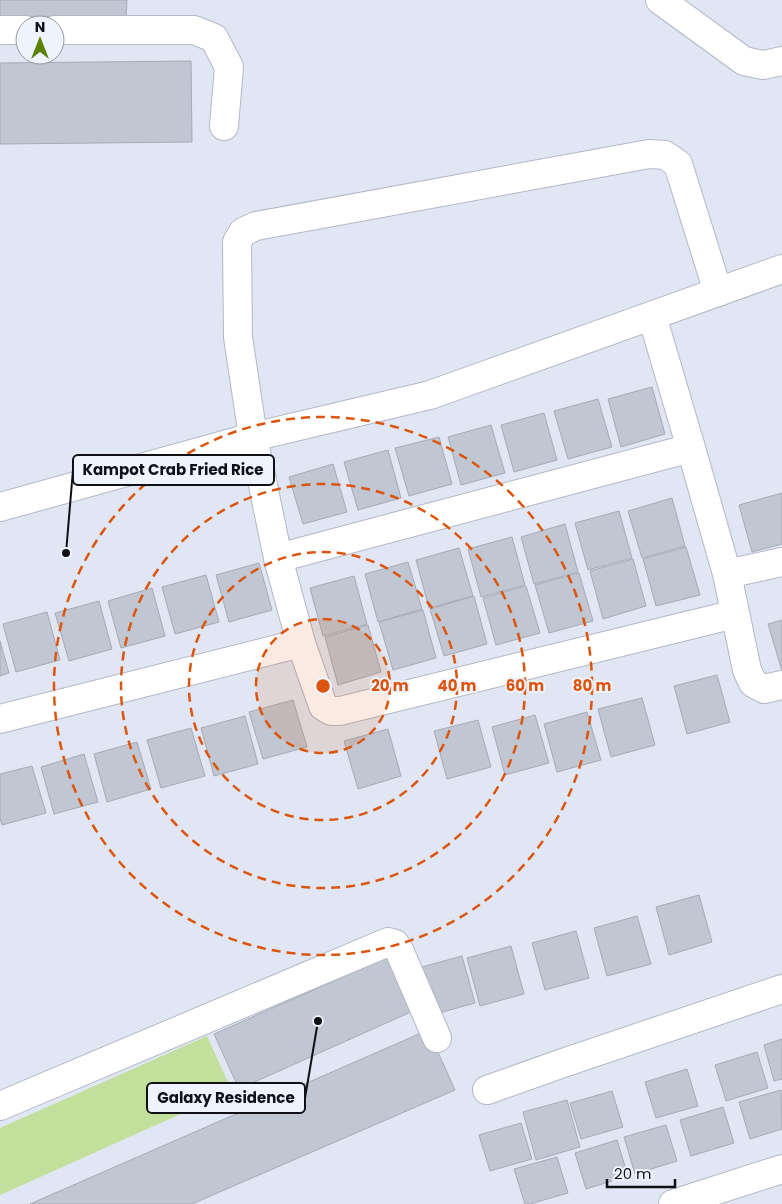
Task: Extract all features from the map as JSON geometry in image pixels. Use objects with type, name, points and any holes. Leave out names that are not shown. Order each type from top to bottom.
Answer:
[{"type":"street","points":[[660,0],[744,61],[763,65],[782,61]]},
{"type":"street","points":[[0,30],[15,30]]},
{"type":"street","points":[[65,30],[194,30],[214,38],[228,67],[224,126]]},
{"type":"street","points":[[718,292],[678,164],[665,155],[649,154],[256,226],[243,232],[237,242],[238,337],[253,437],[278,558],[302,643],[324,706],[331,711],[340,711],[735,614]]},
{"type":"street","points":[[0,507],[253,437],[430,395],[782,269]]},
{"type":"street","points":[[652,316],[692,448],[727,574],[747,670],[754,683],[764,689],[782,685]]},
{"type":"street","points":[[278,558],[692,448]]},
{"type":"street","points":[[727,574],[782,562]]},
{"type":"street","points":[[0,719],[302,643]]},
{"type":"street","points":[[0,1106],[388,942],[395,944],[399,950],[438,1038]]},
{"type":"street","points":[[487,1090],[782,989]]},
{"type":"street","points":[[673,1204],[782,1168]]},
{"type":"green space","points":[[207,1036],[232,1091],[0,1195],[0,1128]]},
{"type":"building","points":[[0,0],[127,0],[126,18],[65,17],[65,15],[0,16]]},
{"type":"building","points":[[191,61],[192,142],[0,144],[0,63],[15,63],[15,65],[65,65],[65,62]]},
{"type":"building","points":[[652,387],[665,434],[621,447],[608,399]]},
{"type":"building","points":[[598,399],[612,447],[568,459],[554,411]]},
{"type":"building","points":[[544,413],[557,460],[514,472],[501,425]]},
{"type":"building","points":[[491,425],[505,473],[461,485],[448,437]]},
{"type":"building","points":[[439,437],[452,484],[409,496],[395,448]]},
{"type":"building","points":[[388,450],[401,498],[358,510],[344,462]]},
{"type":"building","points":[[333,464],[347,512],[303,524],[289,477]]},
{"type":"building","points":[[782,493],[782,544],[752,552],[739,505]]},
{"type":"building","points":[[672,498],[685,546],[642,558],[628,511]]},
{"type":"building","points":[[619,511],[632,558],[588,570],[575,523]]},
{"type":"building","points":[[565,524],[578,572],[534,584],[521,537]]},
{"type":"building","points":[[512,537],[525,585],[481,597],[468,549]]},
{"type":"building","points":[[686,547],[700,595],[656,606],[643,559]]},
{"type":"building","points":[[459,548],[473,596],[429,608],[416,560]]},
{"type":"building","points":[[633,559],[646,606],[603,619],[590,571]]},
{"type":"building","points":[[408,562],[422,609],[378,622],[365,574]]},
{"type":"building","points":[[259,563],[272,610],[229,622],[216,575]]},
{"type":"building","points":[[579,573],[593,621],[549,633],[535,585]]},
{"type":"building","points":[[206,575],[219,622],[175,634],[162,587]]},
{"type":"building","points":[[354,576],[367,624],[323,636],[310,588]]},
{"type":"building","points":[[526,586],[540,633],[496,645],[483,598]]},
{"type":"building","points":[[152,588],[165,636],[121,648],[108,601]]},
{"type":"building","points":[[474,596],[487,644],[444,656],[430,609]]},
{"type":"building","points":[[99,601],[112,649],[69,661],[55,613]]},
{"type":"building","points":[[423,610],[436,658],[393,670],[379,622]]},
{"type":"building","points":[[47,612],[60,660],[16,672],[3,624]]},
{"type":"building","points":[[782,620],[782,671],[768,624]]},
{"type":"building","points":[[368,625],[381,672],[338,685],[325,637]]},
{"type":"building","points":[[0,641],[9,673],[0,676]]},
{"type":"building","points":[[717,675],[730,722],[687,734],[674,686]]},
{"type":"building","points":[[642,698],[655,745],[611,757],[598,709]]},
{"type":"building","points":[[293,700],[307,747],[263,759],[249,712]]},
{"type":"building","points":[[587,712],[601,760],[557,772],[544,724]]},
{"type":"building","points":[[535,715],[549,763],[505,775],[492,727]]},
{"type":"building","points":[[245,716],[258,764],[214,776],[201,728]]},
{"type":"building","points":[[478,720],[491,767],[447,779],[434,731]]},
{"type":"building","points":[[191,728],[205,776],[161,788],[147,740]]},
{"type":"building","points":[[388,729],[401,776],[358,789],[344,741]]},
{"type":"building","points":[[137,742],[151,789],[107,802],[94,754]]},
{"type":"building","points":[[84,754],[98,802],[54,814],[41,767]]},
{"type":"building","points":[[32,766],[46,813],[2,825],[0,818],[0,774]]},
{"type":"building","points":[[699,895],[712,942],[669,955],[656,907]]},
{"type":"building","points":[[637,916],[651,964],[607,976],[594,928]]},
{"type":"building","points":[[576,931],[589,978],[545,990],[532,943]]},
{"type":"building","points":[[511,946],[524,994],[480,1006],[467,958]]},
{"type":"building","points":[[397,953],[422,1007],[239,1089],[214,1034]]},
{"type":"building","points":[[462,956],[475,1003],[432,1015],[418,968]]},
{"type":"building","points":[[428,1030],[455,1090],[192,1204],[30,1204]]},
{"type":"building","points":[[782,1039],[782,1079],[774,1081],[764,1045]]},
{"type":"building","points":[[757,1052],[768,1088],[726,1101],[715,1065]]},
{"type":"building","points":[[687,1069],[698,1106],[656,1118],[645,1082]]},
{"type":"building","points":[[781,1090],[782,1129],[750,1139],[739,1102]]},
{"type":"building","points":[[612,1091],[623,1127],[581,1139],[570,1103]]},
{"type":"building","points":[[567,1100],[580,1147],[536,1160],[523,1112]]},
{"type":"building","points":[[723,1107],[734,1143],[691,1156],[680,1120]]},
{"type":"building","points":[[521,1123],[532,1159],[490,1171],[479,1135]]},
{"type":"building","points":[[666,1125],[677,1161],[635,1174],[624,1137]]},
{"type":"building","points":[[617,1140],[628,1176],[586,1189],[575,1153]]},
{"type":"building","points":[[557,1157],[568,1193],[525,1204],[514,1169]]},
{"type":"place","name":"Kampot Crab Fried Rice","points":[[66,553]]},
{"type":"place","name":"Galaxy Residence","points":[[318,1021]]}]
